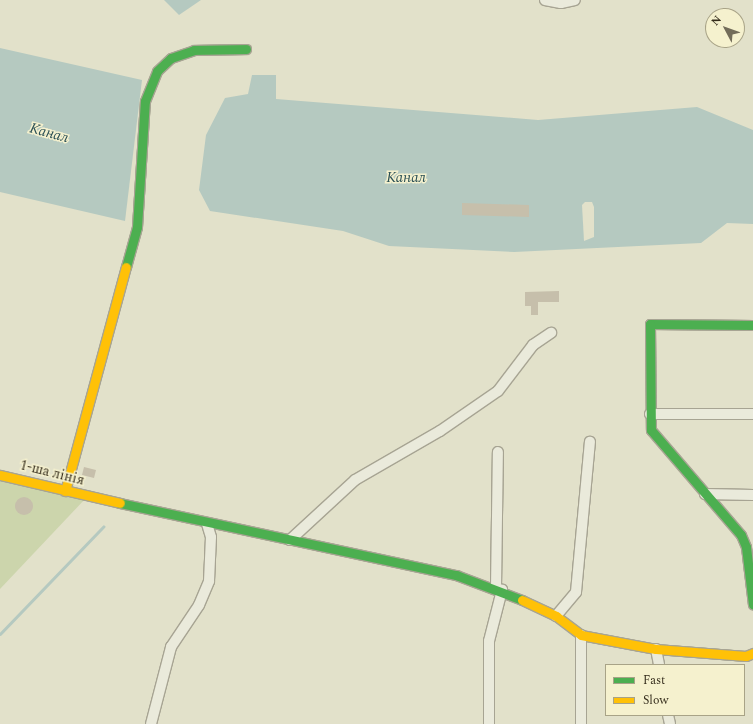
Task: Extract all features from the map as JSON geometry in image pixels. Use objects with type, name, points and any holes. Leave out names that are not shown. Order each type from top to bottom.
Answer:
[{"type":"street","points":[[545,0],[561,3],[575,0]]},
{"type":"street","points":[[65,490],[137,227],[144,101],[157,71],[171,58],[194,50],[246,49]]},
{"type":"street","points":[[753,325],[650,324],[651,430],[705,494],[746,547],[753,605]]},
{"type":"street","points":[[290,540],[355,480],[440,431],[498,391],[533,345],[551,333]]},
{"type":"street","points":[[650,414],[753,414]]},
{"type":"street","points":[[556,616],[576,592],[590,442]]},
{"type":"street","points":[[489,724],[489,641],[499,589],[498,452]]},
{"type":"street","name":"1-ша лінія","points":[[0,475],[65,490],[96,499],[207,524],[415,564],[499,589],[556,616],[581,635]]},
{"type":"street","points":[[705,494],[753,495]]},
{"type":"street","points":[[151,724],[172,647],[199,605],[209,581],[211,537],[207,524]]},
{"type":"street","points":[[581,724],[581,635],[656,649],[746,656],[753,653]]},
{"type":"street","points":[[656,649],[659,664]]},
{"type":"green space","points":[[0,478],[86,498],[0,589]]},
{"type":"water","points":[[164,0],[201,0],[179,15]]},
{"type":"water","name":"Канал","points":[[0,48],[142,80],[125,221],[0,192]]},
{"type":"water","name":"Канал","points":[[252,75],[276,75],[276,99],[538,120],[697,107],[753,130],[753,224],[727,223],[701,243],[514,252],[389,246],[343,231],[210,211],[199,190],[206,135],[225,98],[248,94]]},
{"type":"pier","points":[[585,202],[592,202],[594,207],[594,237],[584,241],[582,205]]},
{"type":"building","points":[[462,203],[529,205],[529,217],[462,215]]},
{"type":"building","points":[[559,291],[559,302],[538,302],[538,315],[531,315],[531,306],[525,306],[525,292]]},
{"type":"building","points":[[84,467],[96,470],[94,478],[82,475]]},
{"type":"building","points":[[20,497],[28,497],[33,502],[31,513],[28,515],[20,515],[15,510],[15,502]]},
{"type":"waterway","points":[[0,634],[103,527]]},
{"type":"traffic: fast","points":[[126,267],[137,227],[145,101],[157,71],[171,58],[194,50],[246,49]]},
{"type":"traffic: fast","points":[[753,325],[650,324],[651,430],[741,535],[746,547],[753,605]]},
{"type":"traffic: fast","points":[[120,503],[456,575],[522,600]]},
{"type":"traffic: slow","points":[[65,491],[126,267]]},
{"type":"traffic: slow","points":[[0,475],[120,503]]},
{"type":"traffic: slow","points":[[522,600],[556,616],[581,635],[656,649],[746,656],[753,653]]}]
